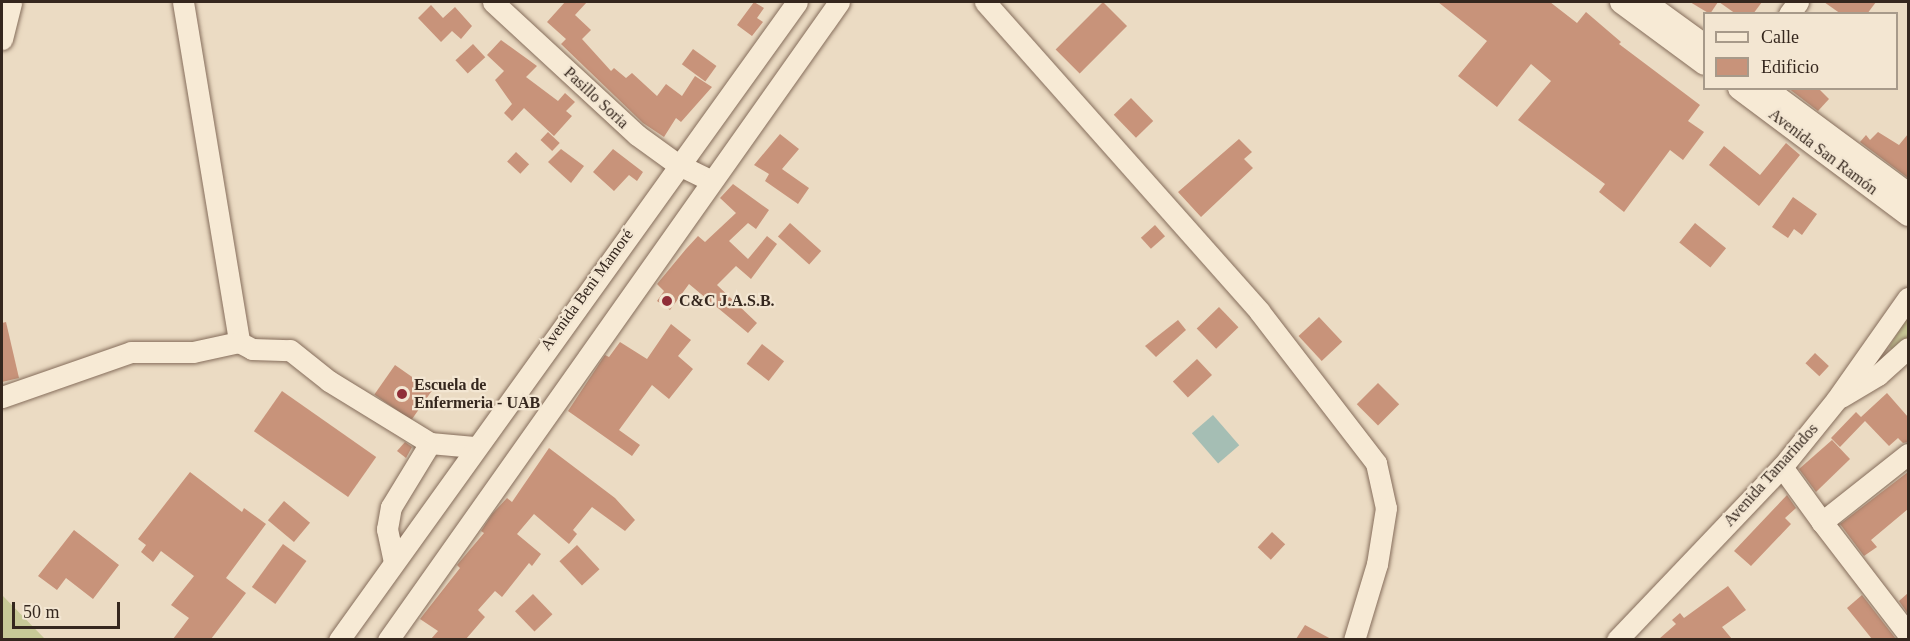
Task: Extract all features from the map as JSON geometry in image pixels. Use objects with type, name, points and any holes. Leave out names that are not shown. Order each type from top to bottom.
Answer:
[{"type":"street","points":[[2,39],[12,2]]},
{"type":"street","points":[[183,2],[239,342]]},
{"type":"street","name":"Pasillo Soria","points":[[493,2],[637,135],[677,164],[710,180]]},
{"type":"street","name":"Avenida Beni Mamoré","points":[[339,639],[677,164],[797,2]]},
{"type":"street","points":[[388,639],[710,180],[839,2]]},
{"type":"street","points":[[986,2],[1259,311],[1376,463],[1386,508],[1377,564],[1354,639]]},
{"type":"street","points":[[1620,2],[1703,63]]},
{"type":"street","points":[[1646,2],[1703,43]]},
{"type":"street","name":"Avenida San Ramón","points":[[1741,90],[1908,215]]},
{"type":"street","name":"Avenida San Ramón","points":[[1769,90],[1908,194]]},
{"type":"street","name":"Avenida Tamarindos","points":[[1617,639],[1782,467],[1836,400],[1908,298]]},
{"type":"street","points":[[2,397],[131,352],[193,352],[239,342],[252,349],[290,350],[329,381],[430,443],[474,447]]},
{"type":"street","points":[[1836,400],[1878,375],[1908,348]]},
{"type":"street","points":[[394,562],[387,529],[391,507],[430,443]]},
{"type":"street","points":[[1822,522],[1908,454]]},
{"type":"street","points":[[1782,467],[1908,634]]},
{"type":"green space","points":[[1908,316],[1908,341],[1895,352],[1889,347]]},
{"type":"green space","points":[[2,595],[45,639],[2,639]]},
{"type":"shaded area","points":[[1213,415],[1239,445],[1218,464],[1192,433]]},
{"type":"building","points":[[565,2],[587,2],[575,15],[591,30],[582,39],[611,71],[614,68],[626,78],[632,73],[657,96],[666,84],[682,96],[695,76],[712,87],[681,122],[676,118],[664,137],[643,123],[561,44],[566,39],[547,22]]},
{"type":"building","points":[[754,2],[764,8],[757,18],[763,22],[752,36],[737,25]]},
{"type":"building","points":[[1103,2],[1127,26],[1080,73],[1056,49]]},
{"type":"building","points":[[1438,2],[1550,2],[1577,23],[1586,12],[1621,42],[1619,44],[1700,105],[1688,121],[1704,132],[1683,160],[1670,150],[1624,212],[1599,192],[1605,184],[1518,120],[1551,81],[1531,64],[1497,107],[1458,76],[1487,41]]},
{"type":"building","points":[[1690,2],[1718,2],[1711,12],[1707,12]]},
{"type":"building","points":[[1719,2],[1762,2],[1754,12],[1733,12]]},
{"type":"building","points":[[1824,2],[1876,2],[1868,12],[1838,12]]},
{"type":"building","points":[[431,5],[443,18],[455,7],[472,26],[461,39],[452,31],[441,42],[418,18]]},
{"type":"building","points":[[501,40],[537,66],[526,77],[558,101],[565,93],[575,102],[566,111],[572,116],[554,136],[524,108],[512,121],[504,113],[512,104],[495,80],[504,71],[487,55]]},
{"type":"building","points":[[473,44],[485,57],[468,74],[455,60]]},
{"type":"building","points":[[693,49],[716,66],[705,81],[682,64]]},
{"type":"building","points":[[1791,90],[1820,90],[1829,99],[1818,111]]},
{"type":"building","points":[[1131,98],[1153,121],[1136,138],[1114,115]]},
{"type":"building","points":[[548,132],[560,143],[552,151],[540,140]]},
{"type":"building","points":[[1878,132],[1899,145],[1908,134],[1908,178],[1860,142],[1866,135],[1870,140]]},
{"type":"building","points":[[780,134],[799,149],[782,169],[809,188],[798,204],[765,181],[769,174],[754,165]]},
{"type":"building","points":[[1239,139],[1252,152],[1244,159],[1253,168],[1201,217],[1178,192]]},
{"type":"building","points":[[1786,143],[1800,155],[1759,206],[1709,165],[1724,146],[1760,175]]},
{"type":"building","points":[[561,149],[584,166],[571,183],[548,162]]},
{"type":"building","points":[[613,149],[643,172],[637,181],[629,175],[614,191],[593,172]]},
{"type":"building","points":[[516,152],[529,164],[520,174],[507,162]]},
{"type":"building","points":[[733,184],[769,210],[756,229],[748,223],[729,241],[748,259],[767,236],[777,244],[751,279],[736,266],[717,285],[757,323],[748,333],[689,284],[670,310],[657,301],[664,291],[657,284],[686,249],[698,236],[705,242],[736,213],[720,198]]},
{"type":"building","points":[[1793,197],[1817,214],[1802,235],[1794,229],[1788,238],[1772,227]]},
{"type":"building","points":[[790,223],[821,251],[809,264],[778,236]]},
{"type":"building","points":[[1695,223],[1726,248],[1710,268],[1679,242]]},
{"type":"building","points":[[1155,225],[1165,236],[1151,249],[1141,238]]},
{"type":"building","points":[[1219,307],[1238,327],[1216,349],[1197,329]]},
{"type":"building","points":[[1319,317],[1342,342],[1322,361],[1299,336]]},
{"type":"building","points":[[1178,320],[1186,330],[1156,357],[1145,346]]},
{"type":"building","points":[[6,322],[19,378],[2,382],[2,323]]},
{"type":"building","points":[[671,324],[691,340],[678,356],[693,369],[669,399],[652,385],[619,430],[640,445],[632,456],[568,411],[605,355],[609,357],[620,342],[647,359]]},
{"type":"building","points":[[762,344],[784,361],[769,381],[747,364]]},
{"type":"building","points":[[1815,353],[1829,366],[1819,376],[1805,363]]},
{"type":"building","points":[[1197,359],[1212,375],[1188,398],[1173,382]]},
{"type":"building","name":"Escuela de Enfermeria - UAB","points":[[395,365],[432,391],[411,420],[374,394]]},
{"type":"building","points":[[1378,383],[1399,404],[1378,425],[1357,404]]},
{"type":"building","points":[[282,391],[376,457],[348,497],[254,431]]},
{"type":"building","points":[[1887,393],[1908,417],[1908,442],[1903,443],[1898,438],[1889,446],[1865,421],[1840,447],[1831,438],[1856,412],[1861,417]]},
{"type":"building","points":[[1832,440],[1850,459],[1816,492],[1799,469]]},
{"type":"building","points":[[405,442],[412,447],[406,458],[397,451]]},
{"type":"building","points":[[549,448],[615,498],[635,520],[625,531],[592,507],[573,530],[577,534],[569,544],[534,514],[517,534],[541,554],[532,566],[529,563],[502,597],[495,591],[478,610],[485,617],[466,639],[431,639],[438,631],[420,619],[460,568],[457,565],[484,533],[481,531],[492,514],[507,498],[512,502]]},
{"type":"building","points":[[190,472],[242,512],[244,508],[266,524],[226,578],[246,593],[211,639],[173,639],[189,618],[171,605],[194,576],[161,551],[153,562],[141,552],[146,545],[138,539]]},
{"type":"building","points":[[1908,472],[1908,509],[1871,540],[1877,547],[1864,556],[1840,524]]},
{"type":"building","points":[[1787,495],[1796,508],[1785,518],[1791,524],[1751,566],[1734,551]]},
{"type":"building","points":[[284,501],[310,523],[294,542],[268,520]]},
{"type":"building","points":[[74,530],[119,565],[93,599],[66,578],[57,590],[38,576]]},
{"type":"building","points":[[1272,532],[1285,544],[1271,560],[1258,547]]},
{"type":"building","points":[[283,544],[306,561],[275,604],[252,587]]},
{"type":"building","points":[[577,545],[600,569],[582,586],[559,561]]},
{"type":"building","points":[[1728,586],[1746,610],[1722,627],[1732,639],[1659,639],[1676,624],[1672,620],[1680,613],[1684,618]]},
{"type":"building","points":[[1908,593],[1908,614],[1899,601]]},
{"type":"building","points":[[533,594],[552,614],[534,632],[515,611]]},
{"type":"building","points":[[1862,595],[1896,639],[1872,639],[1847,608]]},
{"type":"building","points":[[1305,625],[1331,639],[1296,639]]},
{"type":"place","name":"C&C J.A.S.B.","points":[[667,301]]},
{"type":"place","name":"Escuela de Enfermeria - UAB","points":[[402,394]]}]
